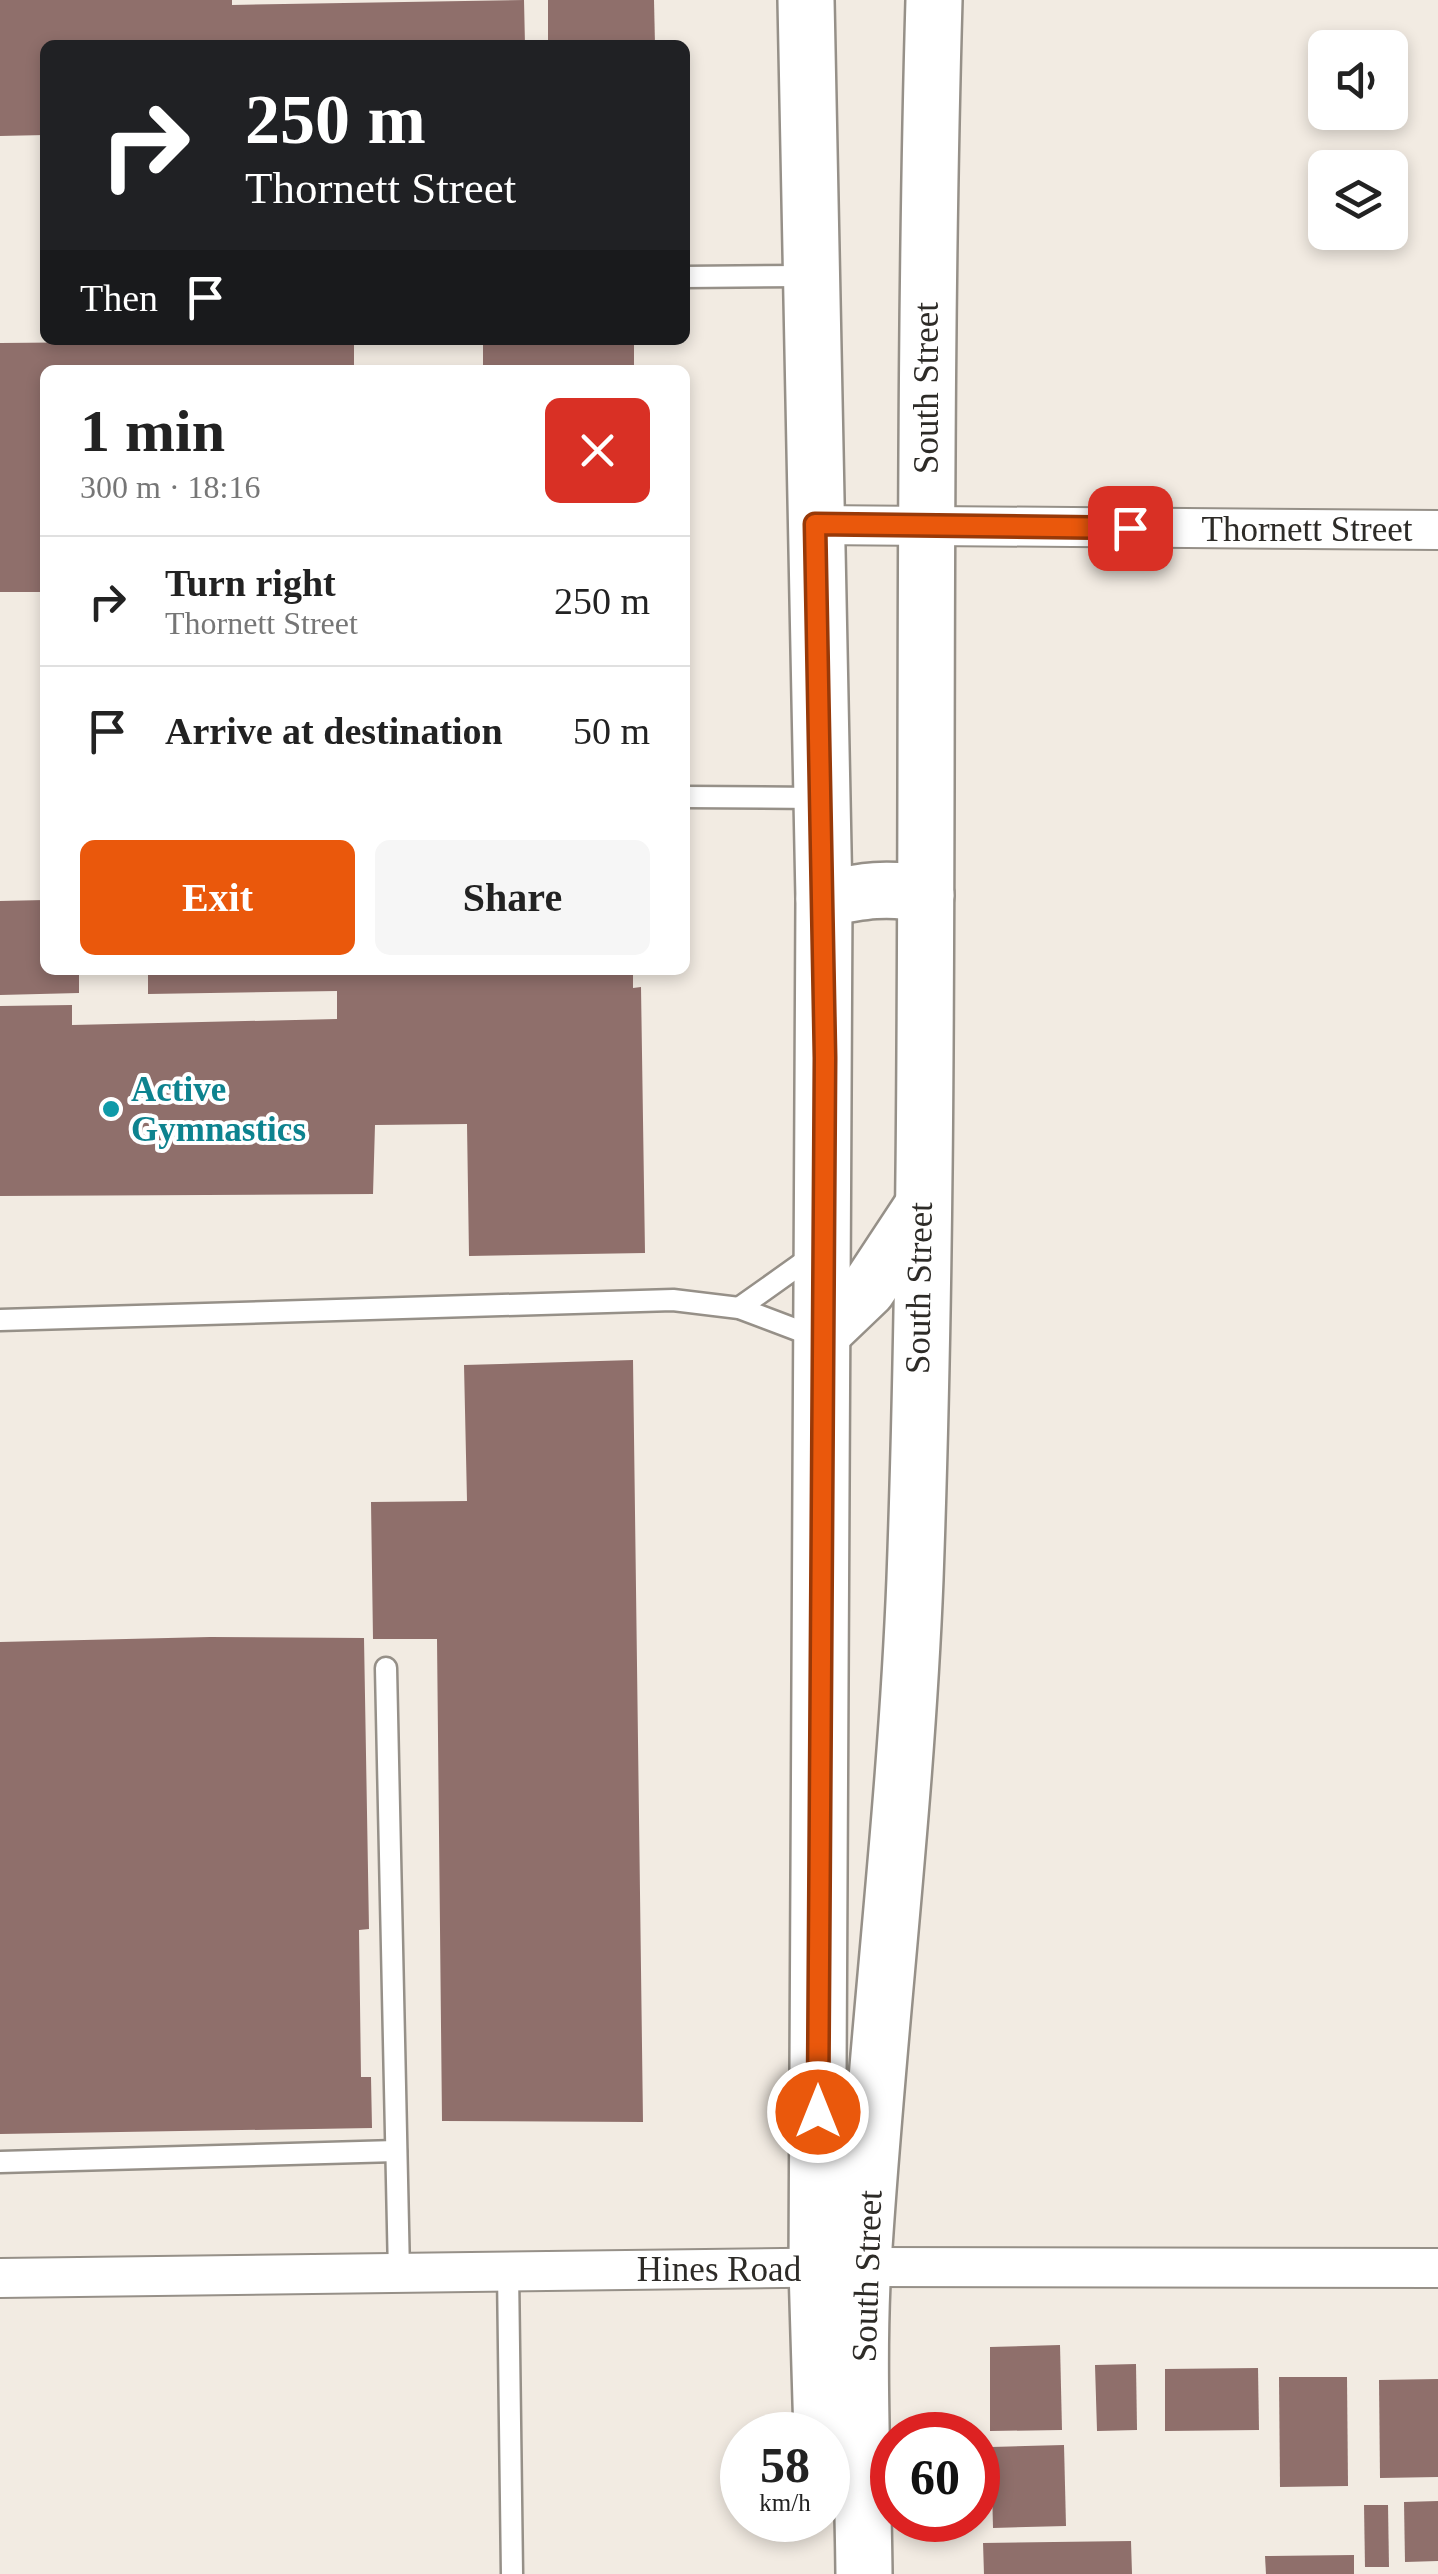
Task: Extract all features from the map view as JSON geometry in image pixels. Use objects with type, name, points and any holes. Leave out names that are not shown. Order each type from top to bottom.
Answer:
[{"type":"main road","name":"South Street","points":[[806,0],[824,899],[823,1332],[840,2267],[864,2574]]},
{"type":"main road","name":"South Street","points":[[824,2412],[840,2267],[901,1839],[915,1577],[926,895],[926,283],[934,0]]},
{"type":"main road","points":[[824,899],[870,889],[898,888],[926,895]]},
{"type":"main road","points":[[823,1332],[868,1289],[920,1210]]},
{"type":"main road","points":[[826,2542],[826,2574]]},
{"type":"street","name":"Thornett Street","points":[[815,524],[1438,530]]},
{"type":"street","name":"Hines Road","points":[[0,2278],[840,2267],[1438,2268]]},
{"type":"lane","points":[[690,277],[811,276]]},
{"type":"lane","points":[[690,797],[822,798]]},
{"type":"lane","points":[[739,1308],[823,1249]]},
{"type":"lane","points":[[0,1320],[674,1300],[739,1308],[800,1331],[823,1332]]},
{"type":"lane","points":[[386,1668],[399,2273]]},
{"type":"lane","points":[[0,2162],[396,2151]]},
{"type":"lane","points":[[508,2271],[512,2574]]},
{"type":"building","points":[[0,0],[232,0],[232,5],[524,0],[525,40],[40,40],[40,135],[0,136]]},
{"type":"building","points":[[548,0],[654,0],[655,40],[548,40]]},
{"type":"building","points":[[0,343],[354,345],[354,365],[40,365],[40,592],[0,592]]},
{"type":"building","points":[[483,345],[634,345],[634,365],[483,365]]},
{"type":"building","points":[[40,900],[40,975],[79,975],[79,993],[0,995],[0,901]]},
{"type":"building","points":[[148,975],[633,975],[633,988],[641,987],[645,1253],[469,1256],[467,1124],[375,1125],[373,1194],[0,1196],[0,1006],[72,1005],[72,1025],[337,1019],[337,991],[148,994]]},
{"type":"building","points":[[633,1360],[643,2122],[442,2121],[437,1639],[373,1639],[371,1502],[467,1501],[464,1365]]},
{"type":"building","points":[[364,1638],[369,1929],[359,1930],[361,2077],[371,2077],[372,2128],[0,2134],[0,1642]]},
{"type":"building","points":[[1060,2345],[1062,2430],[1000,2431],[1000,2412],[990,2412],[990,2347]]},
{"type":"building","points":[[1136,2364],[1137,2430],[1097,2431],[1095,2365]]},
{"type":"building","points":[[1258,2368],[1259,2430],[1165,2431],[1165,2369]]},
{"type":"building","points":[[1279,2377],[1347,2377],[1348,2486],[1280,2487]]},
{"type":"building","points":[[1438,2379],[1438,2477],[1380,2478],[1379,2380]]},
{"type":"building","points":[[1064,2445],[1066,2526],[1000,2528],[1000,2447]]},
{"type":"building","points":[[1438,2501],[1438,2561],[1405,2562],[1404,2502]]},
{"type":"building","points":[[1364,2505],[1388,2505],[1389,2567],[1365,2567]]},
{"type":"building","points":[[1131,2541],[1132,2574],[984,2574],[983,2543]]},
{"type":"building","points":[[1354,2555],[1354,2574],[1266,2574],[1265,2556]]},
{"type":"place","name":"Active Gymnastics","points":[[111,1109]]},
{"type":"route","points":[[818,2112],[825,1058],[815,524],[1130,528]]}]
